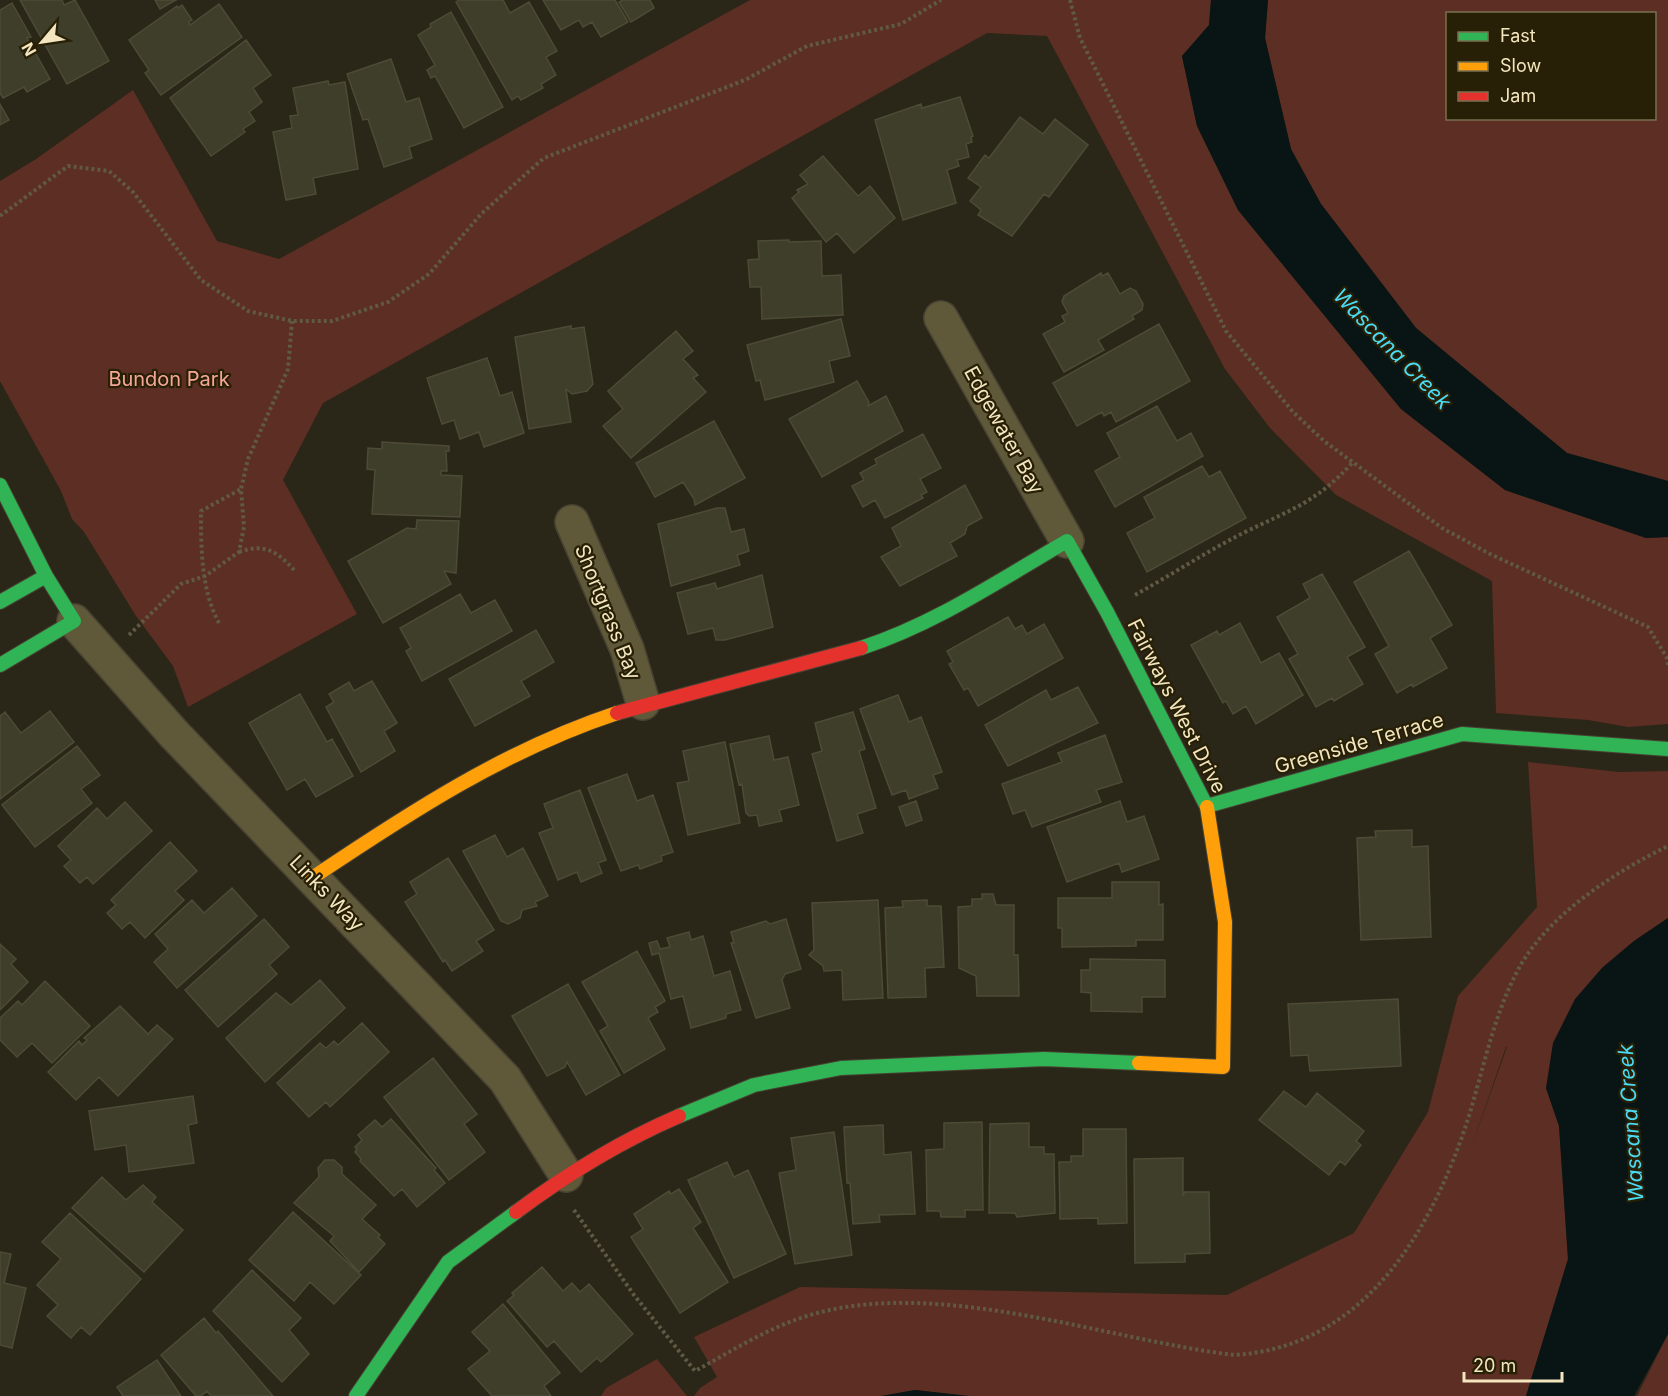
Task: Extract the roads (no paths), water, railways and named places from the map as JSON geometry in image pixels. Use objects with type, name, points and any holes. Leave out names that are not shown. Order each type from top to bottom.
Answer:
[{"type":"street","name":"Edgewater Bay","points":[[941,318],[1067,541]]},
{"type":"street","points":[[0,485],[46,576],[74,621],[0,665]]},
{"type":"street","name":"Shortgrass Bay","points":[[572,522],[627,649],[643,703]]},
{"type":"street","name":"Fairways West Drive","points":[[356,1396],[448,1263],[560,1179],[652,1128],[754,1085],[841,1068],[1044,1059],[1223,1067],[1225,922],[1207,806],[1107,612],[1067,541]]},
{"type":"street","points":[[312,878],[440,793],[542,741],[643,703],[750,679],[870,645],[922,624],[1067,541]]},
{"type":"street","points":[[0,602],[46,576]]},
{"type":"street","name":"Links Way","points":[[74,621],[174,734],[505,1079],[560,1179]]},
{"type":"street","name":"Greenside Terrace","points":[[1207,806],[1462,734],[1668,749]]},
{"type":"water","name":"Wascana Creek","points":[[1211,0],[1268,0],[1265,38],[1291,149],[1321,204],[1416,328],[1567,453],[1668,481],[1668,537],[1646,538],[1505,490],[1401,409],[1238,210],[1197,126],[1182,56],[1209,25]]},
{"type":"water","name":"Wascana Creek","points":[[1668,918],[1668,1334],[1634,1396],[1526,1396],[1568,1259],[1559,1126],[1546,1088],[1553,1043],[1575,999],[1602,968],[1634,941]]},
{"type":"water","points":[[915,1390],[969,1396],[881,1396]]},
{"type":"park label","name":"Bundon Park","points":[[169,379]]}]
